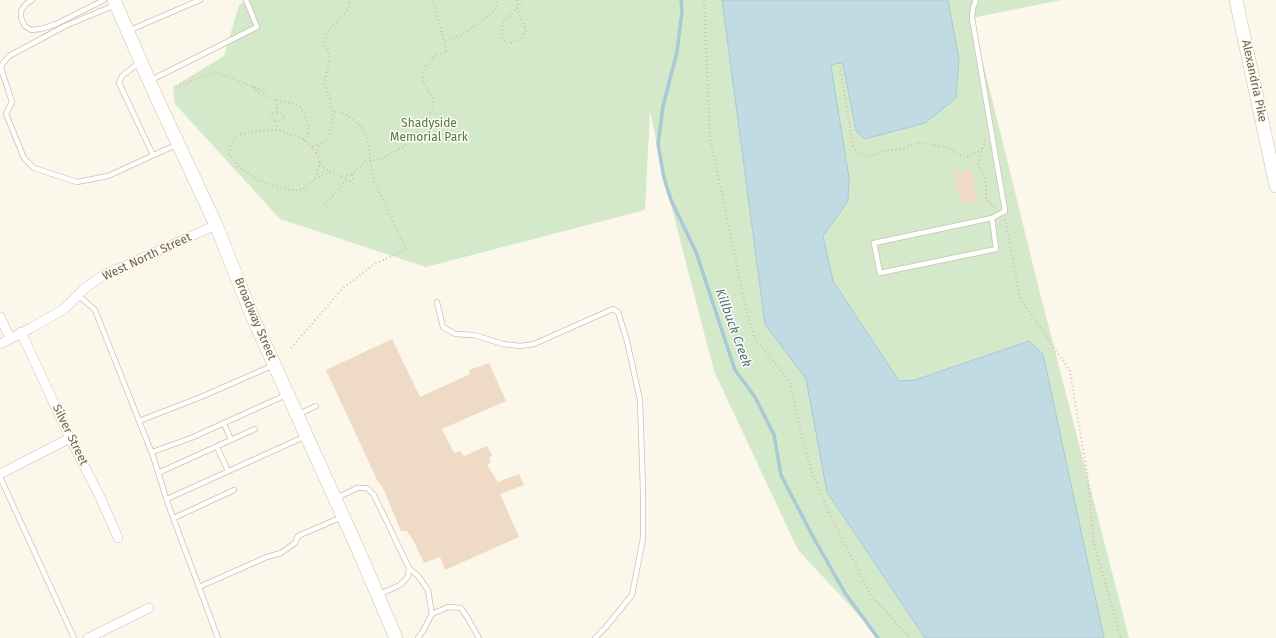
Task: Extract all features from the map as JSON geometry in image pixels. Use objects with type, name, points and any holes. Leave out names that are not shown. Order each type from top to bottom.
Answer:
[{"type":"main road","name":"Alexandria Pike","points":[[1236,0],[1276,186]]},
{"type":"main road","name":"Broadway Street","points":[[112,2],[128,31],[216,225],[253,318],[343,516],[396,638]]},
{"type":"street","name":"West North Street","points":[[0,344],[64,309],[84,289],[102,276],[216,225]]},
{"type":"street","points":[[0,317],[10,338]]},
{"type":"street","name":"Silver Street","points":[[21,332],[118,538]]},
{"type":"street","points":[[0,475],[70,438]]},
{"type":"street","points":[[88,638],[149,608]]},
{"type":"lane","points":[[32,0],[26,4],[21,11],[21,18],[25,26],[31,30],[41,29],[56,24],[112,2]]},
{"type":"lane","points":[[128,31],[200,0]]},
{"type":"lane","points":[[150,80],[257,27],[246,0]]},
{"type":"lane","points":[[976,0],[972,18],[1005,211],[992,218],[874,243],[880,273],[996,249],[992,218]]},
{"type":"lane","points":[[112,2],[9,56],[3,63],[1,68],[12,102],[6,114],[24,158],[34,168],[77,182],[108,176],[178,143]]},
{"type":"lane","points":[[141,61],[122,76],[119,83],[154,155]]},
{"type":"lane","points":[[78,295],[94,310],[152,452],[167,499],[218,638]]},
{"type":"lane","points":[[438,302],[443,327],[455,334],[474,335],[503,344],[520,346],[534,344],[613,309],[618,312],[627,342],[640,400],[643,538],[632,595],[595,638]]},
{"type":"lane","points":[[139,421],[201,398],[274,364]]},
{"type":"lane","points":[[152,452],[224,424],[288,394]]},
{"type":"lane","points":[[297,415],[316,406]]},
{"type":"lane","points":[[224,424],[231,440]]},
{"type":"lane","points":[[158,472],[255,429]]},
{"type":"lane","points":[[167,499],[306,436]]},
{"type":"lane","points":[[217,447],[228,471]]},
{"type":"lane","points":[[0,475],[74,638]]},
{"type":"lane","points":[[335,499],[356,488],[367,488],[374,495],[409,568],[418,576],[428,590],[432,614],[418,638]]},
{"type":"lane","points":[[174,518],[234,490]]},
{"type":"lane","points":[[199,587],[267,557],[281,553],[295,543],[298,536],[343,516]]},
{"type":"lane","points":[[378,595],[400,585],[408,577],[409,568]]},
{"type":"lane","points":[[432,614],[448,607],[460,608],[479,638]]},
{"type":"path","points":[[312,146],[315,144],[318,145],[328,139],[332,125],[333,112],[324,84],[330,56],[324,42],[328,31],[349,8],[350,0]]},
{"type":"path","points":[[325,205],[345,180],[346,176],[353,174],[365,161],[381,159],[403,147],[414,136],[433,108],[434,101],[423,82],[423,72],[434,56],[448,52],[434,3],[430,0]]},
{"type":"path","points":[[444,41],[462,35],[497,9],[496,0]]},
{"type":"path","points":[[517,0],[517,8],[526,31],[521,40],[506,43],[501,35],[503,22],[517,8],[524,0]]},
{"type":"path","points":[[704,0],[710,138],[750,324],[756,341],[777,365],[790,383],[812,476],[833,521],[871,595],[910,638]]},
{"type":"path","points":[[840,67],[853,146],[858,152],[869,157],[883,151],[902,149],[918,143],[946,147],[965,158],[982,149]]},
{"type":"path","points":[[176,88],[207,74],[218,73],[266,92]]},
{"type":"path","points":[[252,86],[270,100],[276,100],[299,106],[304,113],[309,126],[307,136],[304,140]]},
{"type":"path","points":[[276,100],[277,112]]},
{"type":"path","points":[[277,112],[282,114],[284,117],[282,121],[272,121],[270,117],[272,114],[277,112]]},
{"type":"path","points":[[291,348],[342,289],[373,265],[406,248],[374,181],[368,140],[362,128],[347,115],[341,112],[333,112]]},
{"type":"path","points":[[276,120],[276,130]]},
{"type":"path","points":[[330,172],[315,179],[302,190],[290,190],[276,187],[259,181],[238,166],[229,154],[231,143],[238,135],[254,131],[276,130],[304,140],[312,146],[322,166],[330,172],[345,180],[351,181],[353,179],[353,174]]},
{"type":"path","points":[[992,135],[984,141],[978,164],[986,181],[986,198],[992,206],[1002,212],[1006,222],[1020,298],[1070,371],[1088,479],[1094,544],[1121,638]]},
{"type":"path","points":[[316,153],[319,148],[318,145]]},
{"type":"path","points":[[315,179],[319,166],[319,159]]},
{"type":"green space","name":"Shadyside Memorial Park","points":[[248,0],[1061,0],[972,18],[1039,289],[1129,638],[880,638],[798,550],[714,371],[664,178],[650,111],[645,210],[426,267],[280,219],[175,104],[173,87],[224,56],[239,5]]},
{"type":"water","points":[[722,0],[948,0],[959,59],[956,98],[925,123],[864,139],[856,131],[843,64],[837,63],[831,66],[849,178],[848,201],[823,236],[833,281],[899,381],[915,380],[1029,341],[1043,354],[1104,638],[925,638],[827,492],[806,379],[765,324]]},
{"type":"building","points":[[972,169],[978,201],[961,205],[954,173]]},
{"type":"building","points":[[392,339],[420,397],[470,374],[469,370],[489,363],[506,401],[442,429],[454,453],[460,451],[464,456],[487,446],[492,455],[489,458],[491,463],[487,465],[498,482],[519,474],[524,485],[500,494],[519,537],[445,570],[440,557],[424,563],[407,531],[401,531],[382,486],[378,482],[326,370]]},
{"type":"waterway","name":"Killbuck Creek","points":[[681,0],[682,11],[677,52],[663,106],[658,144],[664,178],[671,200],[696,252],[735,370],[755,397],[774,435],[781,475],[812,535],[845,593],[878,638]]}]
